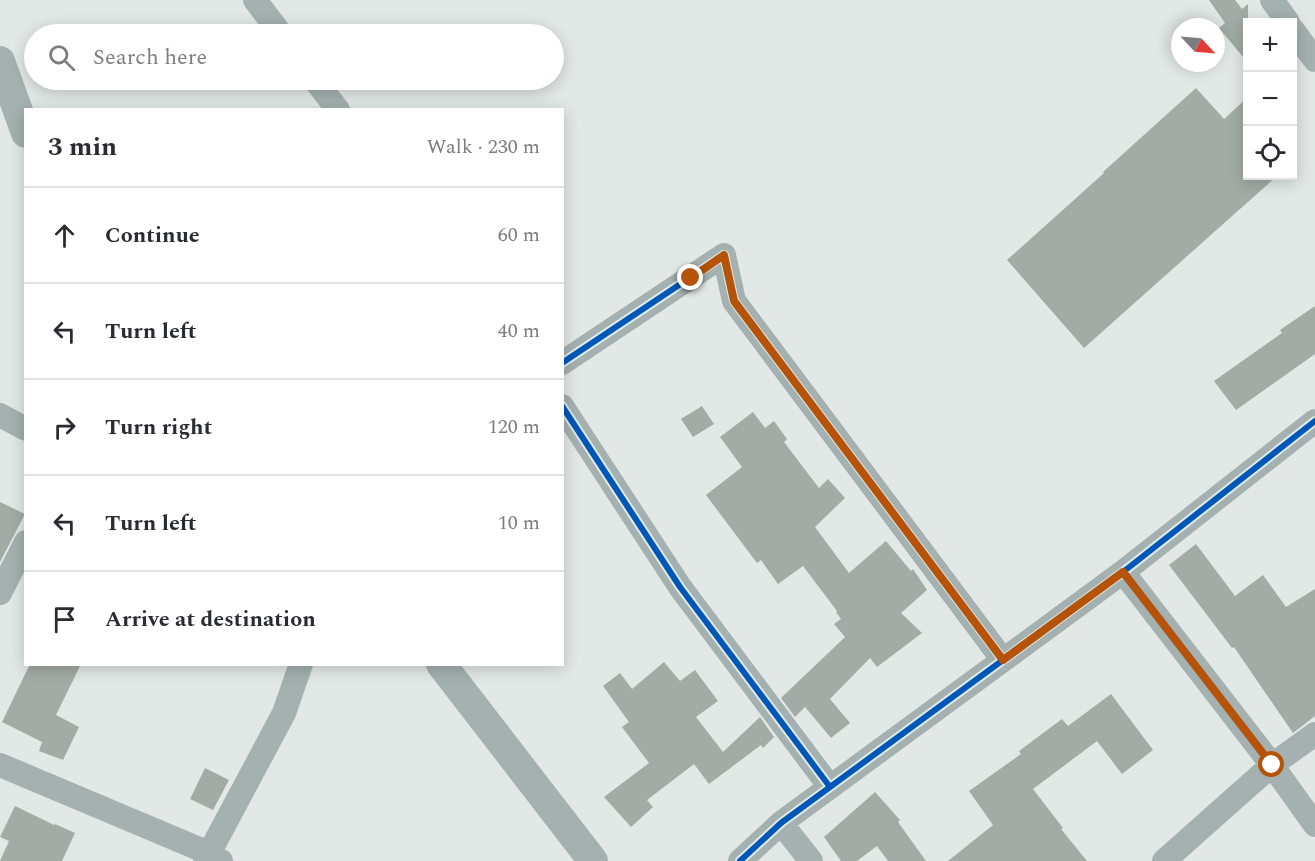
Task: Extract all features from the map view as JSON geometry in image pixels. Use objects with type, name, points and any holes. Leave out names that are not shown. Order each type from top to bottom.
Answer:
[{"type":"street","points":[[255,0],[273,24]]},
{"type":"street","points":[[1272,0],[1285,18]]},
{"type":"street","points":[[1297,35],[1315,60]]},
{"type":"street","points":[[0,61],[24,127]]},
{"type":"street","points":[[323,90],[336,108]]},
{"type":"street","points":[[564,362],[724,255],[734,301],[1003,660]]},
{"type":"street","points":[[564,409],[680,587],[830,787]]},
{"type":"street","points":[[0,415],[24,428]]},
{"type":"street","points":[[740,861],[781,823],[1123,572],[1315,421]]},
{"type":"street","points":[[0,592],[24,546]]},
{"type":"street","points":[[1123,572],[1272,765],[1315,825]]},
{"type":"street","points":[[0,765],[212,858],[284,713],[300,666]]},
{"type":"street","points":[[443,666],[593,861]]},
{"type":"street","points":[[1164,861],[1272,765],[1315,734]]},
{"type":"street","points":[[781,823],[811,861]]},
{"type":"building","points":[[1209,0],[1235,0],[1242,9],[1248,4],[1248,18],[1243,18],[1243,57],[1225,35],[1225,18],[1222,18]]},
{"type":"building","points":[[1196,88],[1224,119],[1243,102],[1243,180],[1273,180],[1084,348],[1007,260]]},
{"type":"building","points":[[1315,306],[1315,354],[1236,410],[1214,381],[1282,333],[1280,330]]},
{"type":"building","points":[[702,406],[714,424],[693,437],[681,419]]},
{"type":"building","points":[[753,412],[765,428],[774,421],[787,439],[784,442],[819,488],[828,479],[845,498],[815,527],[849,573],[886,541],[911,571],[913,569],[927,590],[901,613],[922,633],[877,667],[870,658],[830,699],[850,723],[831,738],[805,707],[795,717],[781,698],[845,637],[834,624],[841,619],[837,611],[803,566],[778,584],[761,560],[757,563],[706,495],[742,467],[720,437]]},
{"type":"building","points":[[0,502],[24,514],[24,516],[0,562]]},
{"type":"building","points":[[1196,544],[1235,596],[1263,575],[1286,607],[1315,589],[1315,716],[1293,733],[1234,647],[1232,648],[1169,565]]},
{"type":"building","points":[[664,662],[680,681],[695,670],[718,701],[696,717],[723,752],[760,717],[774,737],[763,748],[761,745],[709,784],[694,764],[647,800],[653,807],[631,827],[604,797],[649,763],[622,727],[629,722],[603,686],[620,673],[632,689]]},
{"type":"building","points":[[29,666],[80,666],[56,715],[79,727],[63,760],[39,751],[42,742],[2,722]]},
{"type":"building","points":[[1111,694],[1153,750],[1122,774],[1097,741],[1033,789],[1087,861],[948,861],[993,825],[969,791],[1021,754],[1019,751],[1062,719],[1068,726]]},
{"type":"building","points":[[205,768],[229,780],[213,810],[190,799]]},
{"type":"building","points":[[875,792],[900,820],[898,822],[926,861],[888,861],[877,846],[857,861],[841,861],[824,837]]},
{"type":"building","points":[[15,806],[75,833],[62,861],[0,861],[9,841],[0,837]]},
{"type":"cycle path","points":[[564,362],[724,255],[734,301],[1003,660]]},
{"type":"cycle path","points":[[564,409],[680,587],[830,787]]},
{"type":"cycle path","points":[[740,861],[781,823],[1123,572],[1315,421]]},
{"type":"route","points":[[691,278],[724,255],[734,301],[1003,660],[1123,572],[1272,765]]}]
